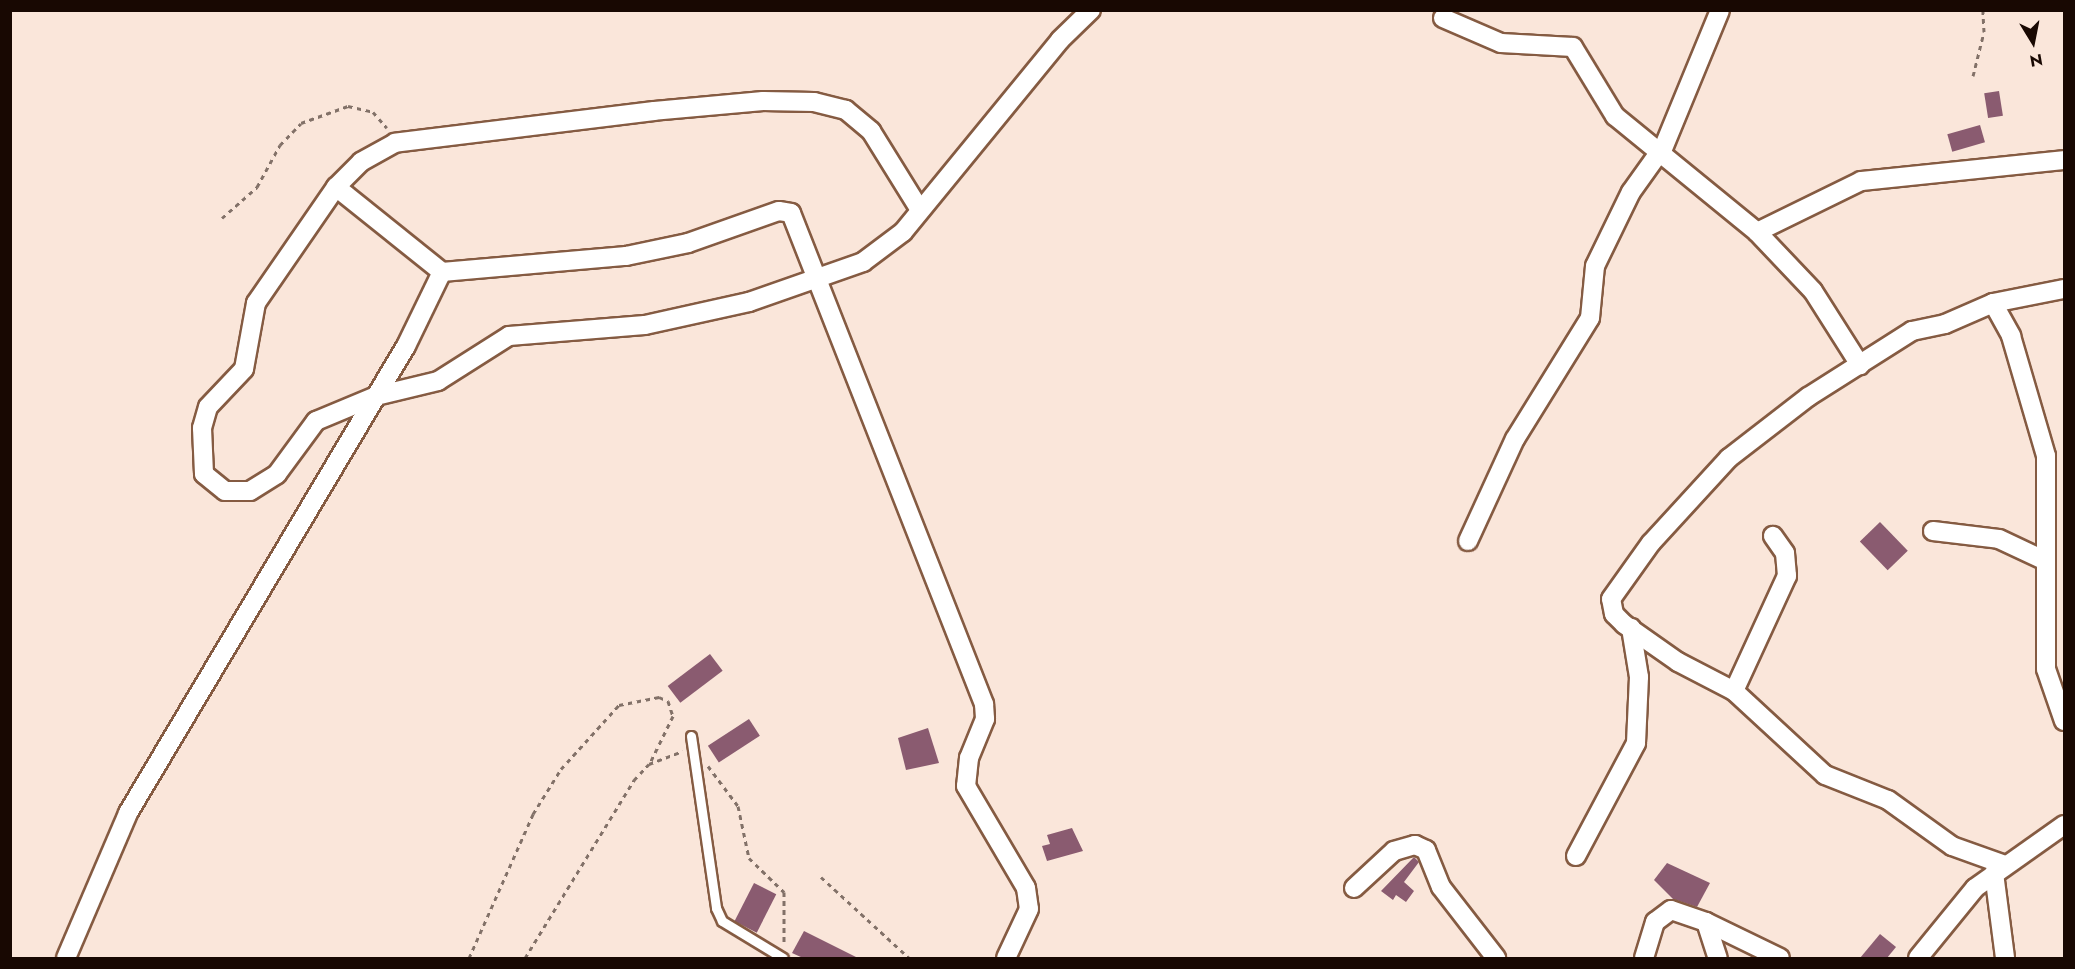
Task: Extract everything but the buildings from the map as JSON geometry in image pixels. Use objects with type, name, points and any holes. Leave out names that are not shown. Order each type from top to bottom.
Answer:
[{"type":"street","points":[[920,210],[871,131],[846,110],[814,102],[763,101],[654,111],[395,143],[361,162],[336,187],[256,303],[244,369],[208,407],[202,428],[204,474],[225,491],[250,491],[277,474],[316,420],[376,396],[438,381],[509,336],[645,325],[749,302],[819,278],[887,248],[920,210],[1060,40],[1091,10]]},
{"type":"street","points":[[1468,541],[1515,439],[1590,318],[1595,266],[1631,192],[1661,151],[1720,10]]},
{"type":"street","points":[[1443,18],[1501,43],[1573,47],[1616,116],[1757,232],[1813,291],[1860,365]]},
{"type":"street","points":[[1757,232],[1860,181],[2064,160]]},
{"type":"street","points":[[336,187],[442,272],[663,249],[786,211],[819,278],[984,704],[985,719],[966,786],[1021,879],[1029,909],[1006,958]]},
{"type":"street","points":[[66,958],[99,869],[128,813],[376,396],[442,272]]},
{"type":"street","points":[[2000,869],[1952,846],[1888,800],[1825,775],[1734,691],[1678,662],[1631,628],[1614,614],[1611,599],[1651,543],[1729,458],[1860,365],[1912,331],[1945,324],[1993,303],[2064,289]]},
{"type":"street","points":[[1993,303],[2010,336],[2046,456],[2046,669],[2064,721]]},
{"type":"street","points":[[1933,531],[1999,540],[2046,561]]},
{"type":"street","points":[[1734,691],[1787,576],[1785,553],[1773,536]]},
{"type":"street","points":[[1576,856],[1636,743],[1639,676],[1631,628]]},
{"type":"street","points":[[1918,958],[1953,910],[2000,869],[2064,825]]},
{"type":"street","points":[[1354,888],[1394,851],[1415,845],[1425,850],[1441,887],[1496,958]]},
{"type":"street","points":[[2000,869],[2006,958]]},
{"type":"street","points":[[1644,958],[1664,911],[1706,922],[1780,958]]},
{"type":"street","points":[[1706,922],[1718,958]]},
{"type":"lane","points":[[691,736],[716,908],[722,921],[783,954]]},
{"type":"path","points":[[1973,76],[1984,32],[1983,10]]},
{"type":"path","points":[[222,218],[257,187],[292,130],[311,118],[334,109],[363,107],[386,124],[395,143]]},
{"type":"path","points":[[469,958],[509,862],[561,769],[619,705],[659,697],[668,701],[673,716],[649,764],[605,820],[525,958]]},
{"type":"path","points":[[649,764],[693,748],[738,806],[749,858],[784,892],[783,954]]},
{"type":"path","points":[[821,877],[909,958]]}]
